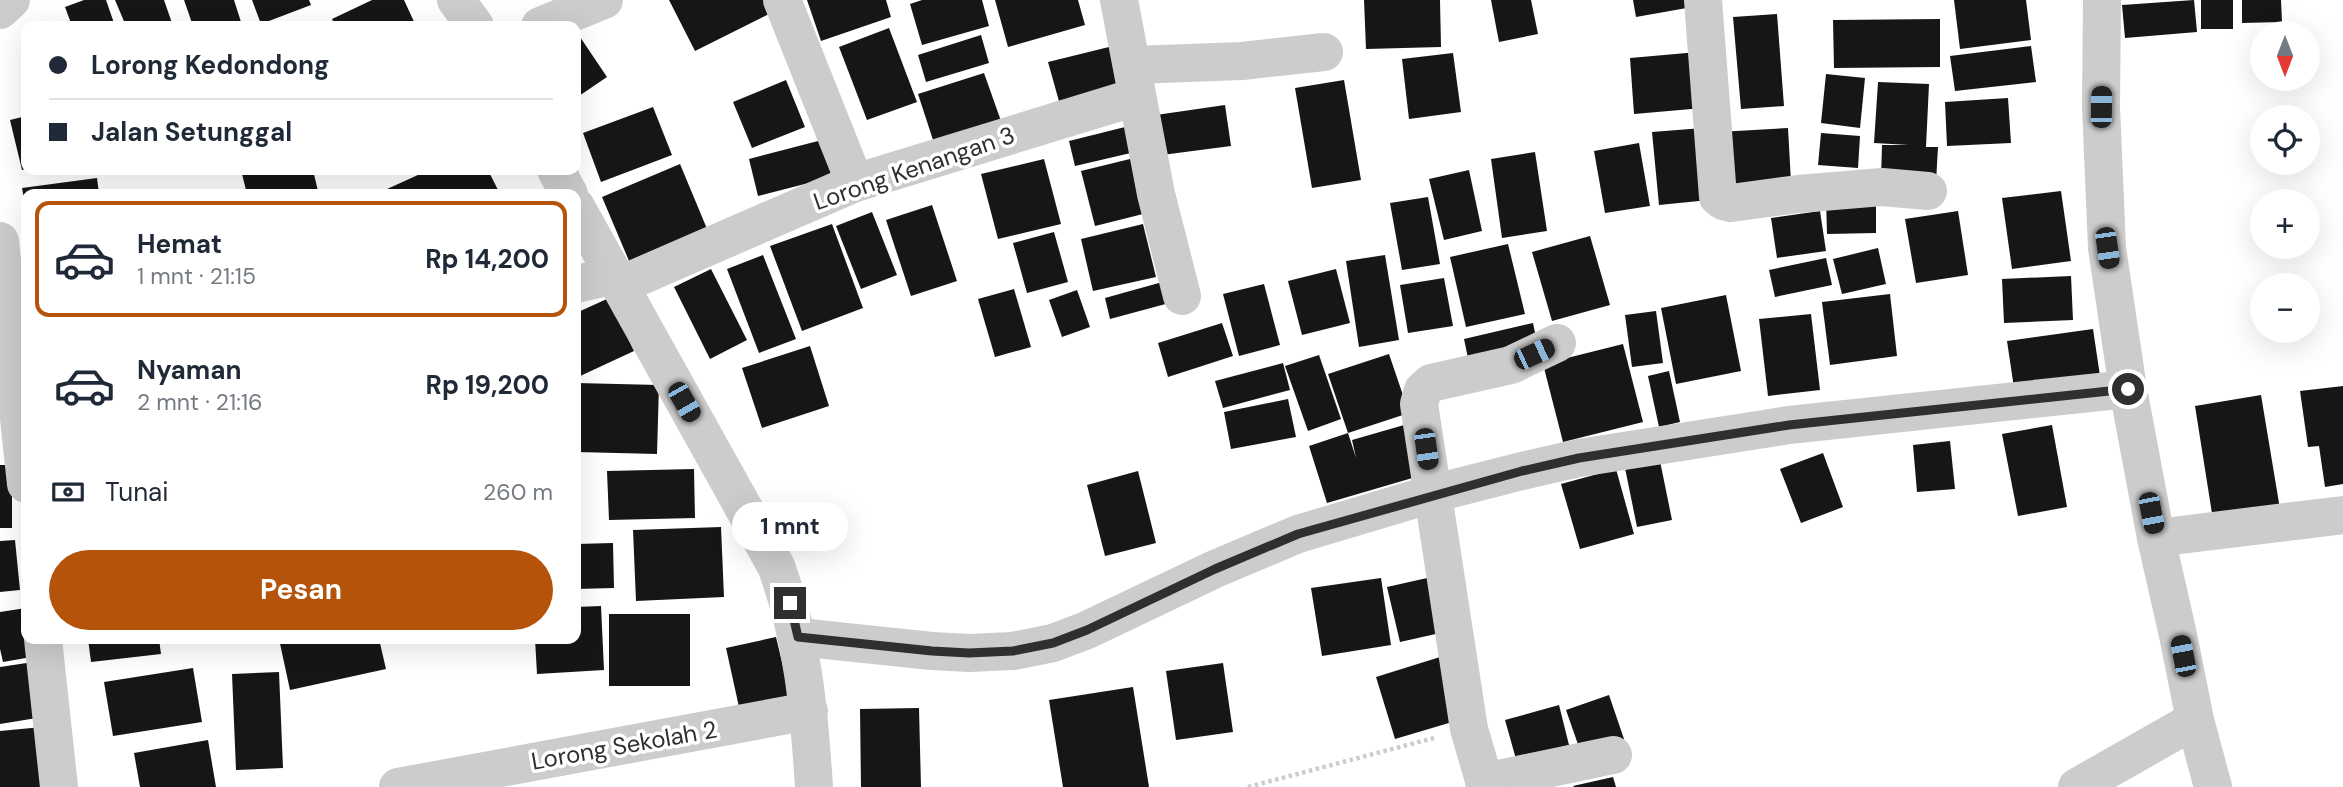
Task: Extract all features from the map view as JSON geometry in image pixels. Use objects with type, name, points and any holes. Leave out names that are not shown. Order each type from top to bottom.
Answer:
[{"type":"street","points":[[0,10],[11,0]]},
{"type":"street","points":[[456,0],[471,21]]},
{"type":"street","points":[[552,21],[604,0]]},
{"type":"street","points":[[782,0],[855,183]]},
{"type":"street","points":[[1119,0],[1156,194],[1182,296]]},
{"type":"street","points":[[1703,0],[1718,197],[1731,203],[1882,187],[1928,191]]},
{"type":"street","points":[[2102,0],[2101,107],[2107,248],[2128,389],[2156,538],[2195,720],[2213,787]]},
{"type":"street","name":"Lorong Kenangan 3","points":[[581,284],[616,281],[855,183],[1135,81],[1242,61],[1324,52]]},
{"type":"street","points":[[581,216],[776,566],[790,603],[798,637],[809,711],[814,787]]},
{"type":"street","points":[[0,240],[21,437]]},
{"type":"street","points":[[1557,343],[1511,365],[1431,383],[1423,390],[1419,404],[1469,729],[1485,785],[1613,755]]},
{"type":"street","points":[[798,637],[932,651],[1013,651],[1053,643],[1118,617],[1258,549],[1298,534],[1432,494],[1579,458],[1789,425],[2128,389]]},
{"type":"street","points":[[2156,538],[2343,515]]},
{"type":"street","points":[[44,644],[59,787]]},
{"type":"street","name":"Lorong Sekolah 2","points":[[398,787],[456,782],[809,711]]},
{"type":"street","points":[[2077,787],[2195,720]]},
{"type":"path","points":[[1248,787],[1469,729]]},
{"type":"building","points":[[84,0],[106,0],[113,21],[70,21],[65,7]]},
{"type":"building","points":[[115,0],[164,0],[171,21],[124,21]]},
{"type":"building","points":[[184,0],[234,0],[241,21],[191,21]]},
{"type":"building","points":[[252,0],[309,0],[311,5],[269,21],[260,21]]},
{"type":"building","points":[[372,0],[404,0],[414,21],[333,21],[332,19]]},
{"type":"building","points":[[669,0],[765,0],[771,13],[695,51]]},
{"type":"building","points":[[807,0],[886,0],[891,17],[821,41]]},
{"type":"building","points":[[922,0],[982,0],[989,26],[922,45],[910,4]]},
{"type":"building","points":[[995,0],[1078,0],[1085,25],[1008,47]]},
{"type":"building","points":[[1364,0],[1440,0],[1441,47],[1366,49]]},
{"type":"building","points":[[1491,0],[1531,0],[1538,34],[1499,42]]},
{"type":"building","points":[[1633,0],[1697,0],[1698,6],[1636,17]]},
{"type":"building","points":[[1954,0],[2026,0],[2031,40],[1960,49]]},
{"type":"building","points":[[2194,0],[2197,32],[2125,38],[2122,5]]},
{"type":"building","points":[[2201,0],[2233,0],[2233,29],[2201,29]]},
{"type":"building","points":[[2242,0],[2281,0],[2282,21],[2242,23]]},
{"type":"building","points":[[1777,14],[1784,106],[1741,109],[1733,17]]},
{"type":"building","points":[[1940,19],[1940,67],[1834,68],[1833,20]]},
{"type":"building","points":[[889,28],[917,102],[867,120],[839,47]]},
{"type":"building","points":[[981,35],[989,63],[926,82],[918,55]]},
{"type":"building","points":[[581,38],[607,77],[581,95]]},
{"type":"building","points":[[1113,46],[1126,95],[1062,112],[1048,62]]},
{"type":"building","points":[[2031,46],[2036,82],[1955,91],[1950,56]]},
{"type":"building","points":[[1698,52],[1703,108],[1634,114],[1630,58]]},
{"type":"building","points":[[1453,53],[1461,112],[1409,119],[1402,59]]},
{"type":"building","points":[[984,73],[1001,121],[934,143],[918,94]]},
{"type":"building","points":[[1826,74],[1865,78],[1860,128],[1821,123]]},
{"type":"building","points":[[786,80],[805,127],[752,148],[733,102]]},
{"type":"building","points":[[1344,80],[1361,180],[1312,188],[1295,88]]},
{"type":"building","points":[[1878,82],[1929,84],[1926,147],[1938,147],[1936,182],[1881,179],[1882,145],[1909,145],[1874,143]]},
{"type":"building","points":[[2008,98],[2011,143],[1947,146],[1945,102]]},
{"type":"building","points":[[1225,105],[1231,146],[1162,155],[1156,115]]},
{"type":"building","points":[[653,107],[672,155],[601,182],[583,133]]},
{"type":"building","points":[[21,117],[21,166],[10,120]]},
{"type":"building","points":[[1129,126],[1135,152],[1075,166],[1069,141]]},
{"type":"building","points":[[1703,128],[1709,200],[1659,205],[1652,132]]},
{"type":"building","points":[[1788,128],[1791,182],[1723,186],[1719,132]]},
{"type":"building","points":[[1821,133],[1860,136],[1858,168],[1818,165]]},
{"type":"building","points":[[822,140],[832,177],[758,196],[749,159]]},
{"type":"building","points":[[1639,143],[1650,206],[1605,213],[1594,151]]},
{"type":"building","points":[[1535,152],[1547,231],[1502,238],[1491,159]]},
{"type":"building","points":[[1134,158],[1147,213],[1095,226],[1081,171]]},
{"type":"building","points":[[1044,159],[1061,224],[998,239],[981,174]]},
{"type":"building","points":[[680,164],[710,236],[632,268],[602,197]]},
{"type":"building","points":[[1469,170],[1482,231],[1444,240],[1429,179]]},
{"type":"building","points":[[242,175],[314,175],[318,189],[246,189]]},
{"type":"building","points":[[418,175],[490,175],[498,189],[387,189]]},
{"type":"building","points":[[97,178],[98,189],[22,189]]},
{"type":"building","points":[[2061,191],[2071,261],[2012,269],[2002,198]]},
{"type":"building","points":[[1428,197],[1440,264],[1402,270],[1390,203]]},
{"type":"building","points":[[1876,197],[1876,233],[1827,234],[1826,198]]},
{"type":"building","points":[[932,205],[957,281],[911,296],[886,220]]},
{"type":"building","points":[[1820,211],[1826,251],[1777,258],[1771,218]]},
{"type":"building","points":[[1958,211],[1968,275],[1916,283],[1905,219]]},
{"type":"building","points":[[872,212],[897,275],[861,289],[836,226]]},
{"type":"building","points":[[832,224],[863,308],[802,331],[770,246]]},
{"type":"building","points":[[1143,224],[1156,277],[1093,291],[1081,239]]},
{"type":"building","points":[[1054,232],[1068,282],[1027,293],[1013,243]]},
{"type":"building","points":[[1590,236],[1610,305],[1552,321],[1532,252]]},
{"type":"building","points":[[1508,244],[1525,314],[1466,327],[1450,257]]},
{"type":"building","points":[[1878,248],[1886,284],[1842,294],[1833,259]]},
{"type":"building","points":[[763,255],[796,339],[759,353],[727,269]]},
{"type":"building","points":[[1385,255],[1399,340],[1359,347],[1346,261]]},
{"type":"building","points":[[1826,258],[1832,285],[1775,297],[1769,270]]},
{"type":"building","points":[[711,269],[747,340],[710,359],[674,287]]},
{"type":"building","points":[[1336,269],[1350,323],[1302,335],[1288,281]]},
{"type":"building","points":[[2071,276],[2073,320],[2004,323],[2002,279]]},
{"type":"building","points":[[1444,278],[1453,326],[1408,333],[1400,285]]},
{"type":"building","points":[[1166,281],[1173,302],[1110,319],[1105,298]]},
{"type":"building","points":[[1264,284],[1280,345],[1239,356],[1223,294]]},
{"type":"building","points":[[1014,289],[1031,347],[995,357],[978,299]]},
{"type":"building","points":[[1077,290],[1090,327],[1062,337],[1049,300]]},
{"type":"building","points":[[1890,294],[1897,356],[1830,365],[1822,302]]},
{"type":"building","points":[[1726,295],[1741,371],[1676,384],[1661,308]]},
{"type":"building","points":[[609,298],[634,351],[581,376],[581,311]]},
{"type":"building","points":[[1656,311],[1663,363],[1632,367],[1625,315]]},
{"type":"building","points":[[1811,314],[1820,390],[1768,396],[1759,319]]},
{"type":"building","points":[[1222,323],[1233,356],[1168,377],[1158,343]]},
{"type":"building","points":[[1533,323],[1538,347],[1469,363],[1464,339]]},
{"type":"building","points":[[2093,329],[2100,376],[2014,388],[2007,341]]},
{"type":"building","points":[[1623,344],[1643,422],[1563,442],[1543,364]]},
{"type":"building","points":[[810,346],[829,406],[762,428],[742,368]]},
{"type":"building","points":[[1389,354],[1409,413],[1348,433],[1328,374]]},
{"type":"building","points":[[1319,355],[1341,419],[1308,431],[1285,366]]},
{"type":"building","points":[[1283,363],[1290,390],[1223,408],[1215,381]]},
{"type":"building","points":[[1669,371],[1680,422],[1659,427],[1648,376]]},
{"type":"building","points":[[581,383],[659,385],[657,454],[581,452]]},
{"type":"building","points":[[2343,386],[2343,484],[2325,487],[2319,446],[2308,447],[2300,391]]},
{"type":"building","points":[[2261,395],[2281,515],[2214,526],[2195,406]]},
{"type":"building","points":[[1288,399],[1296,437],[1231,449],[1224,412]]},
{"type":"building","points":[[1411,423],[1426,474],[1327,503],[1309,446],[1348,433],[1356,458],[1352,440]]},
{"type":"building","points":[[2052,425],[2067,507],[2018,516],[2002,434]]},
{"type":"building","points":[[1950,441],[1955,489],[1917,492],[1913,445]]},
{"type":"building","points":[[1823,453],[1843,507],[1801,523],[1780,469]]},
{"type":"building","points":[[1660,461],[1672,520],[1637,527],[1625,468]]},
{"type":"building","points":[[0,465],[12,465],[12,528],[0,528]]},
{"type":"building","points":[[694,469],[695,518],[609,520],[607,471]]},
{"type":"building","points":[[1616,469],[1634,534],[1580,549],[1561,484]]},
{"type":"building","points":[[1138,471],[1156,543],[1105,556],[1087,485]]},
{"type":"building","points":[[721,527],[724,597],[636,601],[633,530]]},
{"type":"building","points":[[15,540],[20,590],[0,592],[0,541]]},
{"type":"building","points":[[613,543],[614,588],[581,589],[581,544]]},
{"type":"building","points":[[1436,576],[1449,631],[1400,642],[1387,587]]},
{"type":"building","points":[[1381,578],[1391,645],[1322,656],[1311,588]]},
{"type":"building","points":[[601,606],[604,670],[537,674],[535,644],[581,644],[581,607]]},
{"type":"building","points":[[21,609],[21,644],[31,644],[43,655],[3,662],[0,649],[0,612]]},
{"type":"building","points":[[609,614],[690,614],[690,686],[609,686]]},
{"type":"building","points":[[776,637],[790,696],[739,707],[726,648]]},
{"type":"building","points":[[89,644],[160,644],[161,654],[91,662]]},
{"type":"building","points":[[280,644],[380,644],[386,669],[290,690]]},
{"type":"building","points":[[1440,657],[1459,720],[1395,739],[1376,677]]},
{"type":"building","points":[[40,661],[49,716],[0,724],[0,667]]},
{"type":"building","points":[[1223,663],[1233,732],[1176,740],[1166,671]]},
{"type":"building","points":[[193,668],[202,722],[113,736],[104,682]]},
{"type":"building","points":[[279,672],[283,768],[236,770],[232,674]]},
{"type":"building","points":[[1133,687],[1149,787],[1063,787],[1049,700]]},
{"type":"building","points":[[1609,695],[1624,739],[1581,753],[1566,710]]},
{"type":"building","points":[[1559,705],[1569,745],[1516,759],[1505,720]]},
{"type":"building","points":[[919,708],[921,787],[861,787],[860,709]]},
{"type":"building","points":[[42,727],[47,787],[0,787],[0,731]]},
{"type":"building","points":[[208,740],[216,787],[140,787],[134,753]]},
{"type":"building","points":[[1613,777],[1616,787],[1573,786]]},
{"type":"route","points":[[790,603],[798,637],[932,651],[1013,651],[1053,643],[1087,630],[1258,549],[1298,534],[1432,494],[1522,471],[1579,458],[1789,425],[2128,389]]}]
